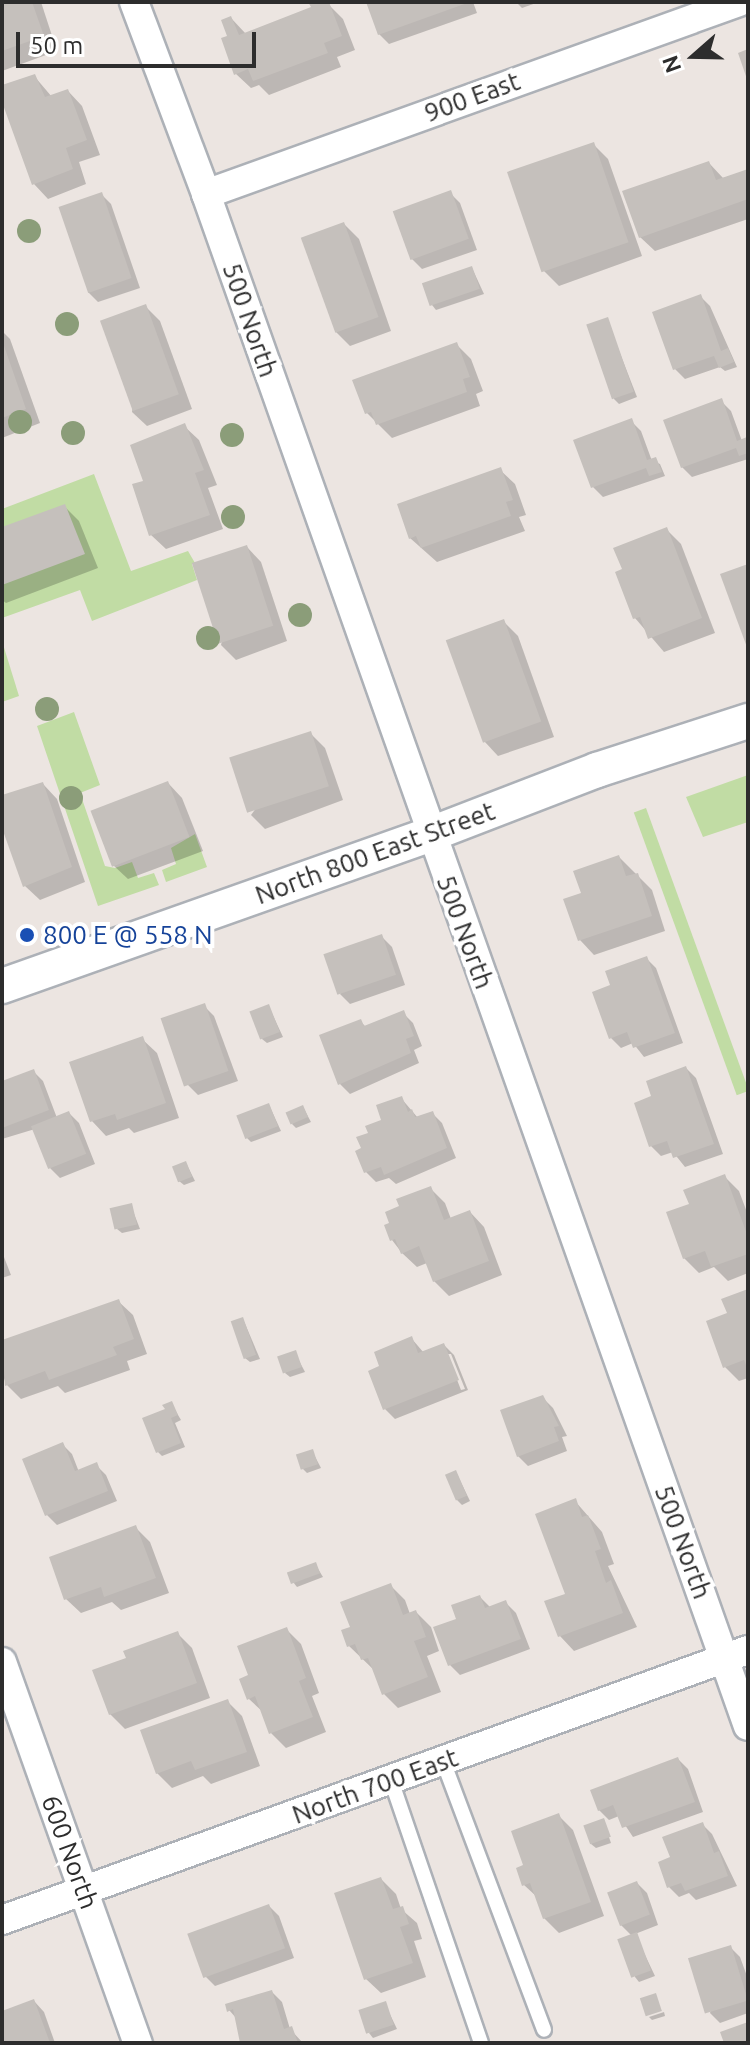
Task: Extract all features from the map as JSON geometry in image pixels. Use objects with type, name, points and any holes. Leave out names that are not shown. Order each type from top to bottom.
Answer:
[{"type":"street","name":"500 North","points":[[134,2],[206,194],[431,834],[736,1654],[748,1726]]},
{"type":"street","name":"900 East","points":[[206,194],[739,2]]},
{"type":"street","name":"North 800 East Street","points":[[2,986],[431,834],[597,770],[748,721]]},
{"type":"street","name":"North 700 East","points":[[2,1920],[736,1654]]},
{"type":"street","name":"600 North","points":[[2,1662],[138,2043]]},
{"type":"lane","points":[[443,1761],[544,2030]]},
{"type":"lane","points":[[391,1780],[481,2043]]},
{"type":"green space","points":[[94,474],[131,571],[188,551],[195,563],[192,564],[197,580],[92,621],[80,590],[2,618],[2,509]]},
{"type":"green space","points":[[2,641],[19,696],[2,702]]},
{"type":"green space","points":[[74,712],[100,785],[80,793],[105,866],[115,868],[132,862],[138,878],[154,873],[159,885],[98,906],[37,726]]},
{"type":"green space","points":[[748,775],[748,822],[703,837],[686,797]]},
{"type":"green space","points":[[646,808],[748,1088],[748,1091],[737,1095],[634,812]]},
{"type":"green space","points":[[195,834],[207,867],[166,882],[162,870],[176,864],[171,848]]},
{"type":"building","points":[[2,2],[32,2],[44,36],[2,51]]},
{"type":"building","points":[[308,2],[329,2],[342,36],[324,43],[328,53],[253,81],[248,69],[234,75],[221,38],[227,36],[221,20],[231,16],[239,35],[311,7]]},
{"type":"building","points":[[366,2],[470,2],[378,35]]},
{"type":"building","points":[[748,49],[748,82],[738,53]]},
{"type":"building","points":[[35,74],[45,97],[68,89],[87,140],[66,148],[73,169],[32,185],[2,102],[2,85]]},
{"type":"building","points":[[594,142],[629,242],[542,272],[507,172]]},
{"type":"building","points":[[709,161],[716,180],[748,169],[748,199],[639,238],[622,191]]},
{"type":"building","points":[[451,190],[469,239],[411,260],[393,211]]},
{"type":"building","points":[[102,192],[132,278],[88,293],[59,207]]},
{"type":"building","points":[[344,222],[379,317],[335,333],[301,238]]},
{"type":"building","points":[[472,266],[480,289],[430,306],[422,283]]},
{"type":"building","points":[[701,294],[721,351],[728,348],[734,362],[719,368],[714,356],[673,370],[652,312]]},
{"type":"building","points":[[146,304],[179,394],[133,411],[100,321]]},
{"type":"building","points":[[608,317],[634,392],[612,399],[586,324]]},
{"type":"building","points":[[2,340],[26,409],[2,418]]},
{"type":"building","points":[[457,342],[470,377],[463,379],[467,392],[376,425],[371,412],[365,414],[352,380]]},
{"type":"building","points":[[722,398],[737,441],[747,437],[748,453],[739,456],[736,448],[681,468],[663,420]]},
{"type":"building","points":[[632,418],[647,460],[656,457],[662,472],[649,476],[646,468],[591,488],[573,440]]},
{"type":"building","points":[[185,423],[204,470],[195,473],[210,515],[149,536],[132,484],[143,481],[130,445]]},
{"type":"building","points":[[501,467],[513,500],[506,502],[511,516],[421,548],[416,536],[409,539],[397,504]]},
{"type":"building","points":[[65,504],[85,554],[2,585],[2,527]]},
{"type":"building","points":[[667,527],[702,618],[648,639],[640,617],[633,619],[615,572],[622,569],[613,548]]},
{"type":"building","points":[[247,545],[273,626],[218,644],[192,563]]},
{"type":"building","points":[[748,564],[748,650],[720,574]]},
{"type":"building","points":[[504,619],[541,721],[483,743],[446,640]]},
{"type":"building","points":[[311,731],[329,786],[247,813],[229,758]]},
{"type":"building","points":[[168,781],[190,837],[112,867],[91,811]]},
{"type":"building","points":[[43,782],[72,867],[23,887],[2,828],[2,795]]},
{"type":"building","points":[[619,855],[626,876],[638,873],[652,916],[578,941],[563,899],[581,893],[573,871]]},
{"type":"building","points":[[382,934],[396,975],[337,995],[323,954]]},
{"type":"building","points":[[647,956],[675,1033],[633,1048],[627,1032],[609,1039],[592,992],[610,985],[605,971]]},
{"type":"building","points":[[205,1003],[228,1071],[184,1086],[161,1018]]},
{"type":"building","points":[[269,1004],[280,1032],[260,1040],[249,1012]]},
{"type":"building","points":[[404,1010],[414,1036],[406,1039],[411,1053],[338,1085],[319,1035],[361,1019],[364,1026]]},
{"type":"building","points":[[143,1036],[166,1103],[117,1120],[115,1114],[90,1122],[69,1062]]},
{"type":"building","points":[[686,1066],[714,1144],[673,1158],[667,1141],[649,1147],[634,1103],[651,1096],[646,1081]]},
{"type":"building","points":[[34,1069],[49,1110],[2,1128],[2,1081]]},
{"type":"building","points":[[402,1096],[408,1112],[412,1109],[415,1117],[433,1111],[447,1148],[384,1175],[381,1167],[364,1173],[355,1151],[361,1148],[356,1137],[368,1133],[365,1126],[381,1120],[376,1105]]},
{"type":"building","points":[[269,1103],[278,1126],[245,1139],[236,1116]]},
{"type":"building","points":[[303,1105],[308,1117],[291,1124],[286,1112]]},
{"type":"building","points":[[69,1111],[86,1154],[48,1169],[31,1126]]},
{"type":"building","points":[[186,1161],[192,1177],[178,1182],[172,1166]]},
{"type":"building","points":[[725,1174],[748,1237],[748,1254],[711,1267],[705,1251],[683,1259],[666,1212],[689,1204],[683,1190]]},
{"type":"building","points":[[431,1186],[444,1220],[470,1210],[489,1261],[433,1282],[419,1246],[401,1254],[395,1239],[390,1241],[384,1225],[389,1223],[385,1212],[399,1206],[396,1199]]},
{"type":"building","points":[[132,1203],[137,1224],[115,1230],[110,1208]]},
{"type":"building","points":[[748,1289],[748,1370],[744,1360],[723,1368],[706,1321],[727,1313],[721,1299]]},
{"type":"building","points":[[119,1299],[134,1339],[113,1347],[117,1355],[49,1380],[45,1371],[5,1386],[2,1340]]},
{"type":"building","points":[[243,1317],[256,1355],[244,1359],[231,1321]]},
{"type":"building","points":[[412,1336],[418,1353],[444,1343],[459,1380],[383,1410],[368,1371],[379,1366],[374,1352]]},
{"type":"building","points":[[296,1350],[302,1367],[283,1374],[277,1357]]},
{"type":"building","points":[[543,1395],[559,1426],[554,1427],[559,1441],[517,1457],[500,1410]]},
{"type":"building","points":[[172,1401],[178,1415],[171,1418],[181,1443],[156,1453],[142,1418],[165,1409],[162,1405]]},
{"type":"building","points":[[63,1442],[75,1471],[97,1462],[108,1491],[45,1516],[22,1459]]},
{"type":"building","points":[[313,1449],[318,1464],[301,1470],[296,1455]]},
{"type":"building","points":[[456,1470],[467,1496],[456,1500],[445,1475]]},
{"type":"building","points":[[576,1498],[582,1517],[588,1515],[601,1549],[595,1551],[606,1583],[611,1580],[623,1613],[558,1637],[544,1601],[565,1594],[535,1514]]},
{"type":"building","points":[[136,1525],[156,1578],[104,1597],[101,1587],[64,1600],[49,1557]]},
{"type":"building","points":[[316,1562],[320,1573],[291,1584],[287,1573]]},
{"type":"building","points":[[391,1583],[403,1615],[416,1610],[426,1637],[414,1641],[428,1677],[382,1695],[368,1658],[361,1660],[355,1644],[347,1647],[341,1630],[350,1627],[340,1602]]},
{"type":"building","points":[[480,1595],[485,1608],[506,1600],[521,1639],[448,1666],[433,1627],[456,1619],[451,1605]]},
{"type":"building","points":[[287,1627],[306,1678],[299,1681],[313,1717],[269,1734],[255,1696],[247,1700],[239,1679],[248,1675],[237,1646]]},
{"type":"building","points":[[178,1631],[197,1683],[109,1715],[92,1670],[126,1658],[123,1651]]},
{"type":"building","points":[[228,1699],[247,1752],[195,1770],[191,1761],[156,1774],[140,1730]]},
{"type":"building","points":[[678,1757],[695,1802],[622,1828],[613,1805],[598,1811],[590,1790]]},
{"type":"building","points":[[559,1813],[591,1902],[543,1919],[530,1883],[522,1886],[516,1868],[523,1865],[511,1831]]},
{"type":"building","points":[[604,1818],[611,1837],[590,1844],[583,1826]]},
{"type":"building","points":[[703,1822],[714,1853],[719,1851],[728,1876],[685,1891],[681,1883],[667,1888],[658,1862],[670,1857],[662,1837]]},
{"type":"building","points":[[381,1877],[393,1909],[403,1906],[409,1924],[400,1927],[413,1963],[364,1980],[334,1893]]},
{"type":"building","points":[[637,1881],[650,1915],[620,1926],[607,1892]]},
{"type":"building","points":[[269,1904],[285,1948],[203,1978],[187,1934]]},
{"type":"building","points":[[637,1932],[651,1971],[631,1978],[617,1939]]},
{"type":"building","points":[[731,1945],[748,2000],[705,2014],[688,1958]]},
{"type":"building","points":[[272,1990],[284,2029],[292,2026],[298,2043],[240,2043],[233,2009],[227,2012],[225,2004]]},
{"type":"building","points":[[656,1993],[662,2011],[646,2016],[640,1998]]},
{"type":"building","points":[[34,1999],[50,2043],[2,2043],[2,2011]]},
{"type":"building","points":[[386,2001],[394,2025],[366,2034],[358,2010]]},
{"type":"building","points":[[748,2022],[748,2043],[724,2043],[720,2032]]},
{"type":"place","name":"800 E @ 558 N","points":[[27,935]]}]
